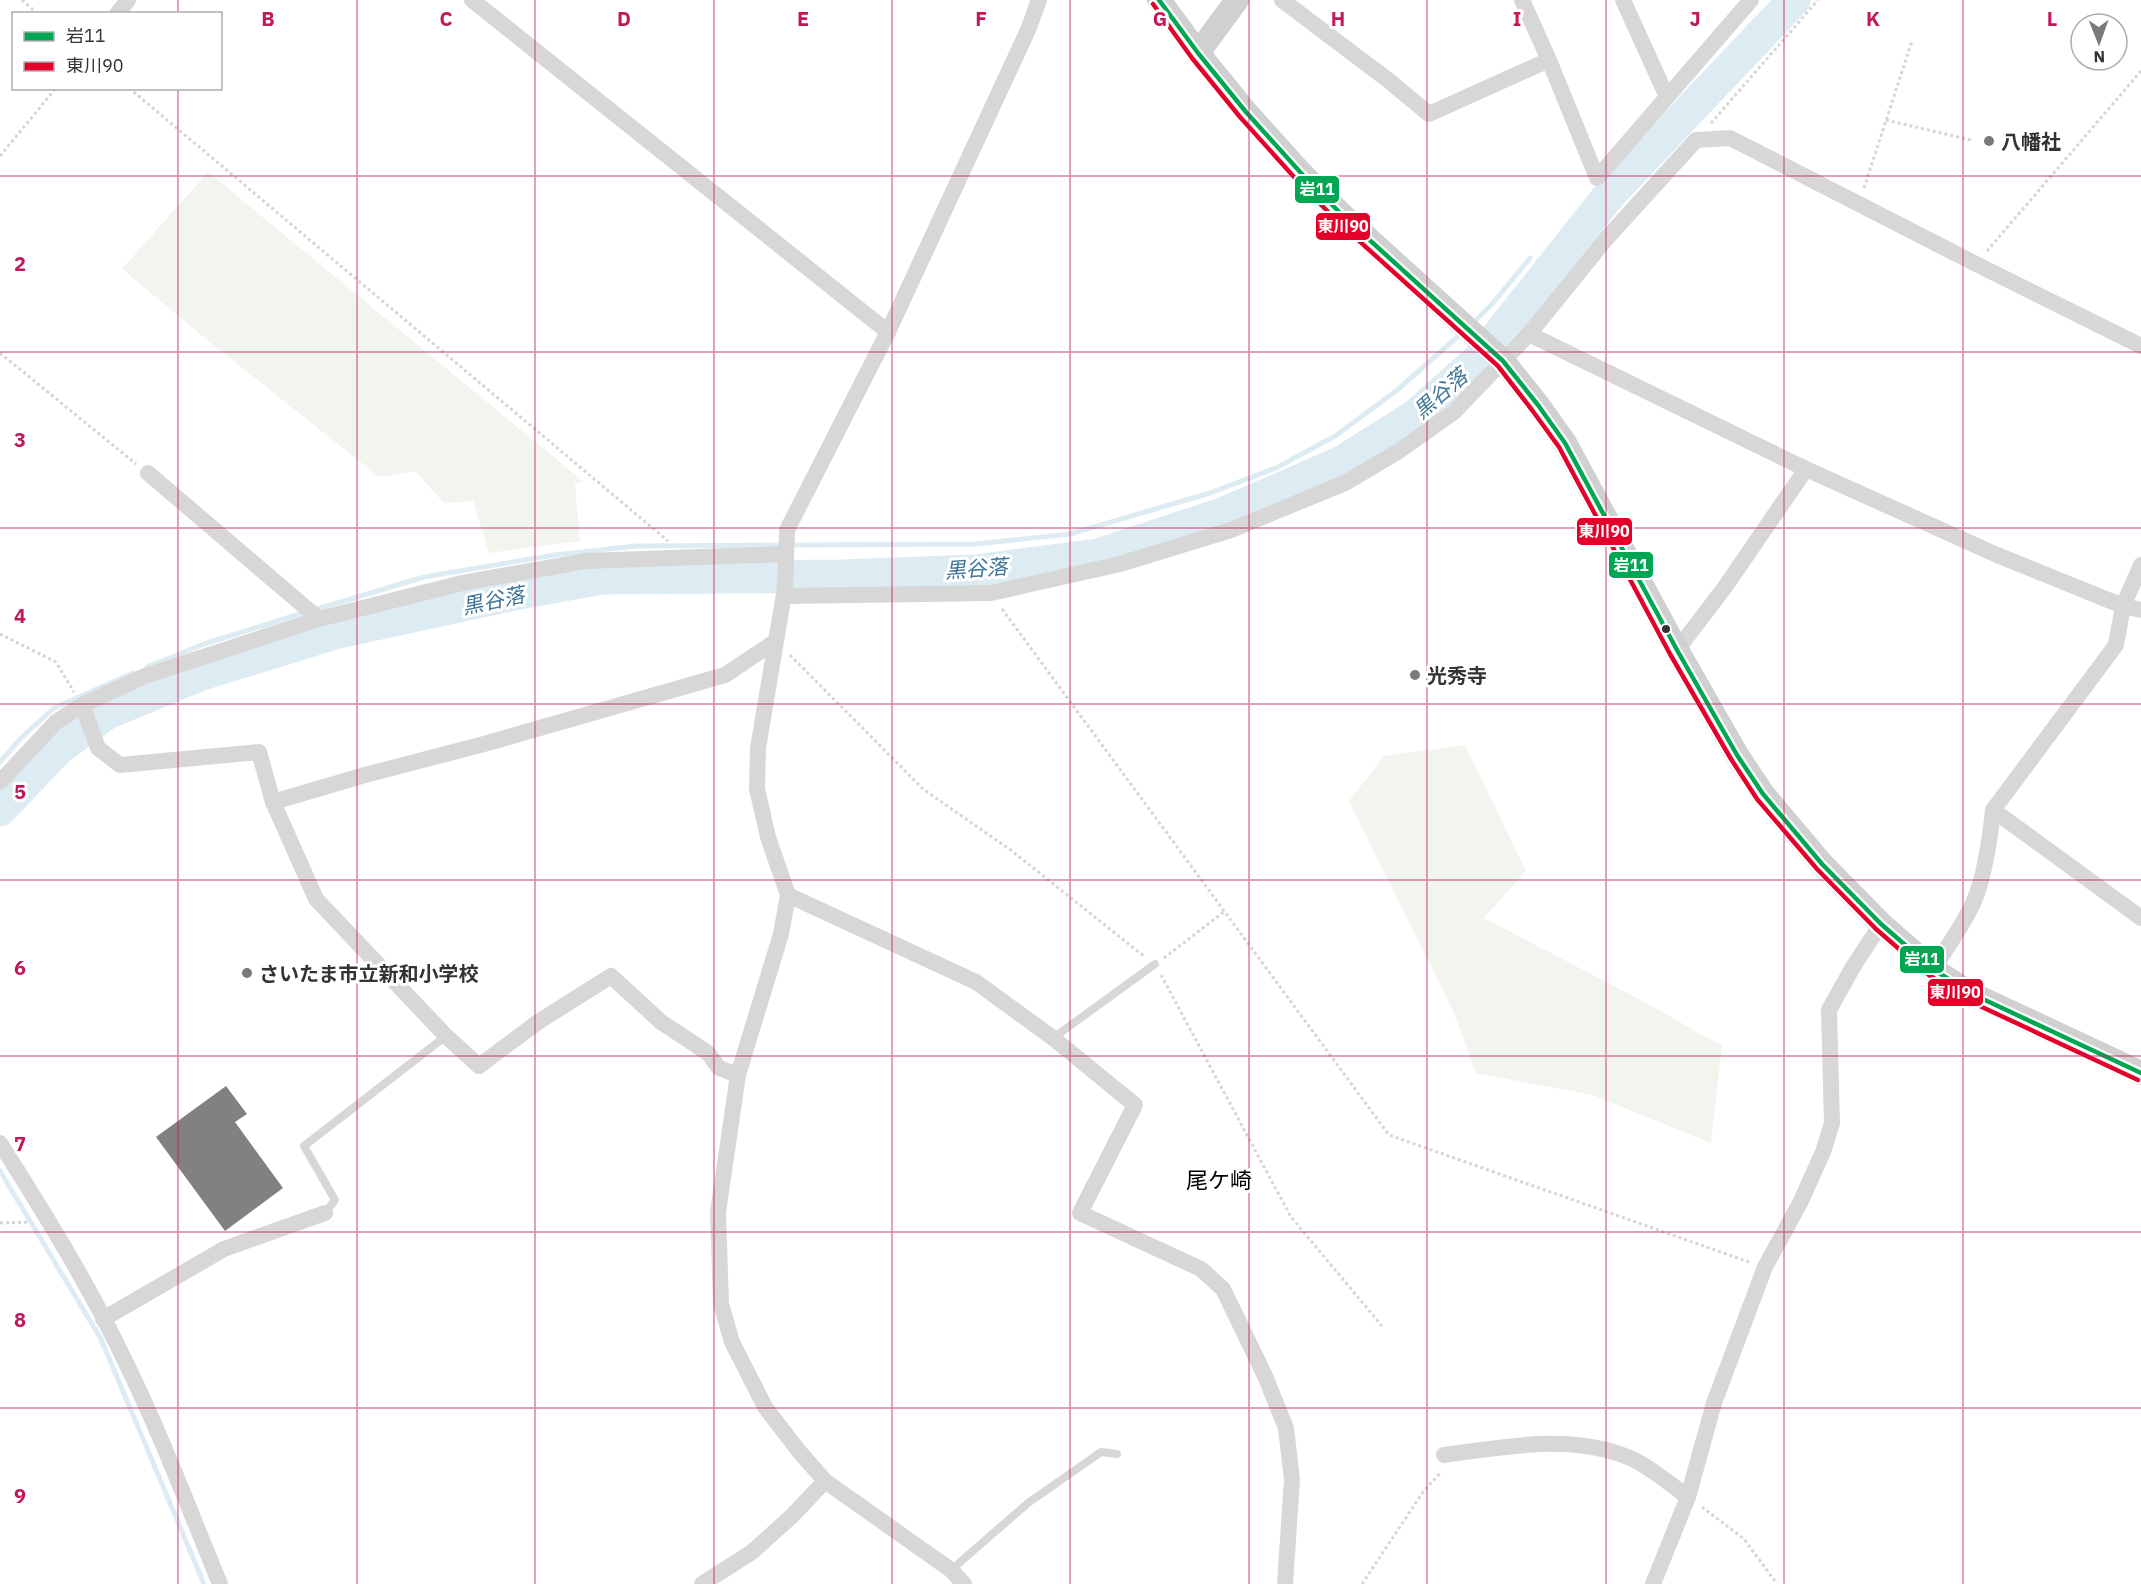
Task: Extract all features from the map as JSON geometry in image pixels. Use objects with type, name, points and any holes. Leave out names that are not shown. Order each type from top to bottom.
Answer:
[{"type":"main road","points":[[1160,0],[1198,53],[1246,112],[1342,215],[1492,352],[1538,405],[1564,443],[1737,755],[1763,794],[1822,864],[1881,924],[1933,969],[1970,993],[2141,1073]]},
{"type":"main road","points":[[1198,53],[1237,0]]},
{"type":"street","points":[[119,12],[128,0]]},
{"type":"street","points":[[472,0],[888,332]]},
{"type":"street","points":[[964,1584],[951,1570],[825,1481],[765,1407],[732,1342],[721,1304],[718,1212],[738,1075],[781,934],[788,896],[768,837],[757,789],[758,748],[784,592],[788,530],[888,332],[1028,30],[1038,0]]},
{"type":"street","points":[[1282,0],[1429,114],[1549,60]]},
{"type":"street","points":[[1522,0],[1597,178],[1751,0]]},
{"type":"street","points":[[1623,0],[1666,97]]},
{"type":"street","points":[[784,592],[991,593],[1120,564],[1231,530],[1345,483],[1400,451],[1454,412],[1492,352],[1529,334],[1606,239],[1695,140],[1730,138],[2141,346]]},
{"type":"street","points":[[1529,334],[1806,469],[1997,555],[2123,606],[2141,610]]},
{"type":"street","points":[[1677,650],[1732,577],[1806,469]]},
{"type":"street","points":[[148,473],[319,619]]},
{"type":"street","points":[[0,782],[56,722],[82,705],[146,676],[319,619],[462,583],[585,561],[687,558],[785,559]]},
{"type":"street","points":[[1933,969],[1961,927],[1974,900],[1990,840],[1993,810],[2116,645],[2123,606],[2141,565]]},
{"type":"street","points":[[273,802],[725,675],[776,641]]},
{"type":"street","points":[[82,705],[98,748],[120,765],[259,752],[273,802],[316,899],[446,1036],[479,1066],[538,1022],[611,976],[662,1022],[708,1053],[719,1068],[738,1075]]},
{"type":"street","points":[[1993,810],[2141,918]]},
{"type":"street","points":[[788,896],[976,982],[1053,1038],[1135,1105],[1080,1213],[1201,1269],[1223,1289],[1265,1376],[1286,1428],[1292,1480],[1285,1584]]},
{"type":"street","points":[[1653,1584],[1658,1566],[1688,1497],[1714,1403],[1765,1267],[1800,1203],[1824,1152],[1832,1123],[1829,1010],[1881,924]]},
{"type":"street","points":[[0,1143],[49,1221],[125,1360],[181,1486],[220,1584]]},
{"type":"street","points":[[103,1319],[224,1250],[326,1213]]},
{"type":"street","points":[[1444,1455],[1516,1445],[1579,1444],[1631,1458],[1688,1497]]},
{"type":"street","points":[[702,1584],[752,1552],[793,1515],[825,1481]]},
{"type":"lane","points":[[1053,1038],[1155,964]]},
{"type":"lane","points":[[326,1213],[335,1200],[304,1146],[446,1036]]},
{"type":"lane","points":[[951,1570],[1028,1503],[1101,1452],[1117,1454]]},
{"type":"path","points":[[22,0],[36,12]]},
{"type":"path","points":[[1695,140],[1818,0]]},
{"type":"path","points":[[1858,204],[1912,41]]},
{"type":"path","points":[[1976,264],[2141,71]]},
{"type":"path","points":[[0,156],[54,90]]},
{"type":"path","points":[[131,90],[687,558]]},
{"type":"path","points":[[1886,120],[1971,140]]},
{"type":"path","points":[[0,353],[148,473]]},
{"type":"path","points":[[991,593],[1389,1135],[1765,1267]]},
{"type":"path","points":[[0,634],[56,662],[82,705]]},
{"type":"path","points":[[776,641],[923,789],[1012,851],[1155,964],[1291,1217],[1382,1326]]},
{"type":"path","points":[[1155,964],[1225,911]]},
{"type":"path","points":[[0,1223],[49,1221]]},
{"type":"path","points":[[1362,1584],[1423,1492],[1441,1471],[1444,1455]]},
{"type":"path","points":[[1688,1497],[1744,1539],[1778,1584]]},
{"type":"shaded area","points":[[208,172],[584,482],[575,484],[580,541],[489,553],[473,501],[444,503],[415,471],[379,477],[122,269]]},
{"type":"shaded area","points":[[1465,745],[1526,871],[1484,918],[1639,999],[1722,1046],[1711,1143],[1593,1095],[1476,1073],[1454,1013],[1349,801],[1384,756]]},
{"type":"building","points":[[226,1086],[247,1114],[235,1122],[283,1188],[225,1231],[156,1137]]},
{"type":"waterway","name":"黒谷落","points":[[0,810],[58,749],[107,713],[202,674],[338,632],[519,593],[602,578],[842,576],[975,571],[1098,555],[1225,513],[1342,462],[1415,416],[1480,358],[1610,194],[1794,0]]},
{"type":"waterway","points":[[1472,324],[1493,303],[1530,258]]},
{"type":"waterway","points":[[314,610],[424,577],[554,555],[636,546],[976,544],[1070,534],[1210,493],[1276,468],[1335,436],[1396,391],[1463,332]]},
{"type":"waterway","points":[[147,667],[204,644],[306,612]]},
{"type":"waterway","points":[[0,762],[22,737],[54,708],[133,673]]},
{"type":"waterway","points":[[0,1171],[101,1339],[204,1584]]},
{"type":"transit line","name":"岩11","points":[[1159,0],[1246,112],[1301,173],[1342,215],[1503,361],[1538,405],[1565,443],[1677,650],[1737,755],[1763,794],[1822,864],[1881,924],[1933,969],[1970,993],[2141,1073]]},
{"type":"transit line","name":"東川90","points":[[1153,4],[1192,58],[1240,117],[1295,178],[1337,221],[1498,366],[1532,410],[1559,447],[1670,654],[1731,759],[1757,799],[1817,869],[1876,929],[1929,975],[1967,1000],[2138,1080]]},
{"type":"place","name":"八幡社","points":[[1989,141]]},
{"type":"place","name":"光秀寺","points":[[1415,675]]},
{"type":"place","name":"さいたま市立新和小学校","points":[[247,973]]},
{"type":"district","name":"尾ケ崎","points":[[1219,1179]]}]
